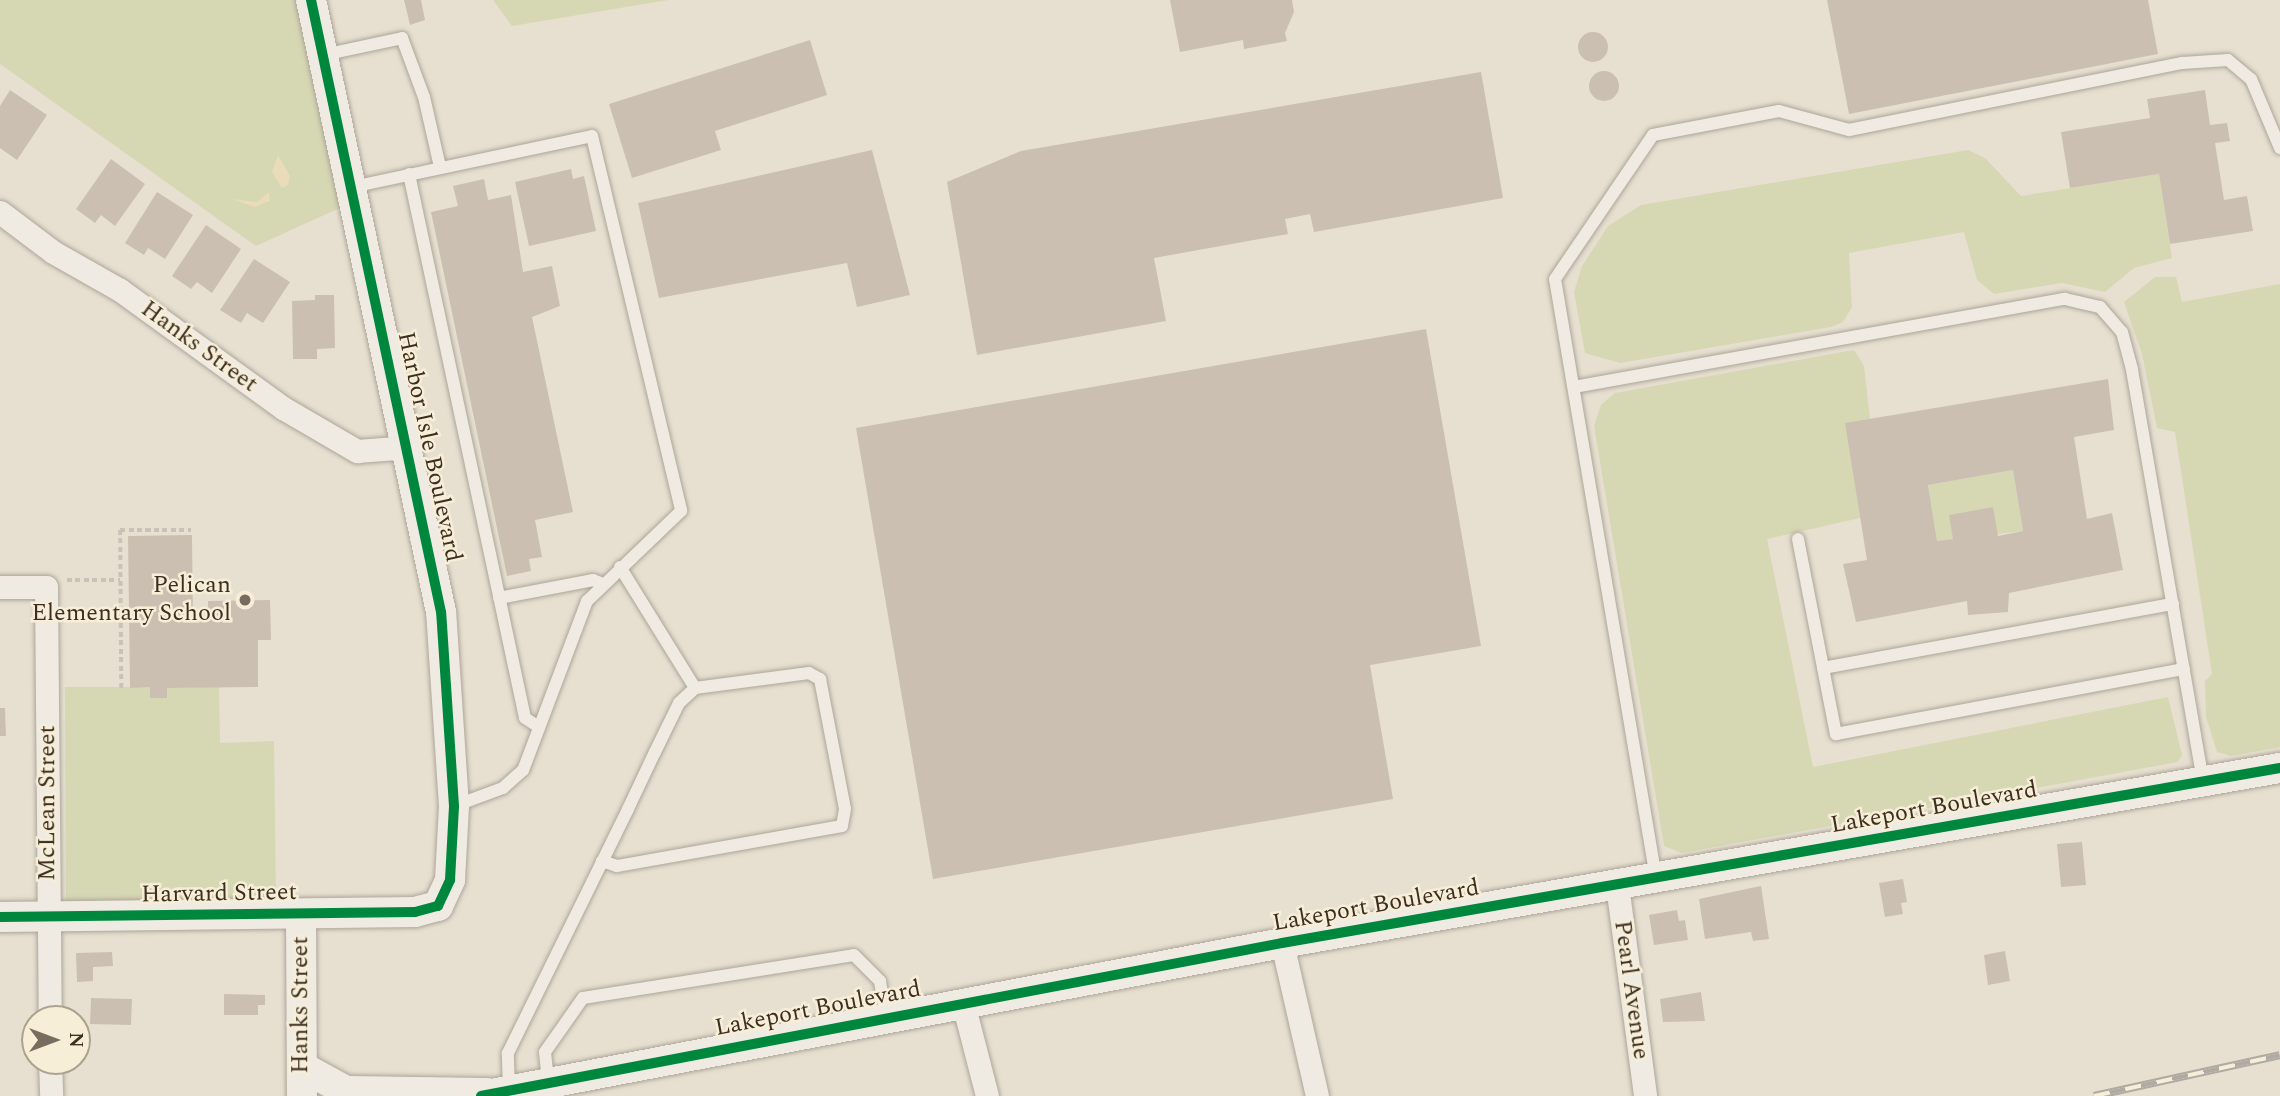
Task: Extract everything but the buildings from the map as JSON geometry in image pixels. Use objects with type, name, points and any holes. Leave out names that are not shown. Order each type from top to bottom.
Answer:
[{"type":"street","name":"Harbor Isle Boulevard","points":[[311,0],[409,447],[441,612],[454,806],[450,880],[438,906]]},
{"type":"street","name":"Hanks Street","points":[[0,212],[53,252],[120,290],[283,408],[357,451],[409,447]]},
{"type":"street","points":[[0,587],[55,584]]},
{"type":"street","name":"McLean Street","points":[[50,1005],[48,918],[55,584]]},
{"type":"street","name":"Lakeport Boulevard","points":[[302,1082],[346,1091],[492,1093],[1282,943],[2280,768]]},
{"type":"street","name":"Pearl Avenue","points":[[1617,885],[1645,1096]]},
{"type":"street","name":"Harvard Street","points":[[0,917],[301,915],[415,912],[438,906]]},
{"type":"street","name":"Hanks Street","points":[[301,915],[302,1082]]},
{"type":"street","points":[[1282,943],[1317,1096]]},
{"type":"street","points":[[963,1003],[988,1096]]},
{"type":"street","points":[[50,1075],[51,1096]]},
{"type":"lane","points":[[323,55],[402,38],[424,97],[440,167]]},
{"type":"lane","points":[[1656,878],[1555,279],[1653,135],[1779,111],[1849,130],[2182,63],[2228,60],[2251,79],[2280,148]]},
{"type":"lane","points":[[352,187],[592,136],[681,511],[587,601],[523,770],[503,788],[454,806]]},
{"type":"lane","points":[[409,174],[525,718],[539,727]]},
{"type":"lane","points":[[1574,387],[2065,299],[2100,307],[2122,332],[2132,370],[2203,782]]},
{"type":"lane","points":[[1798,540],[1836,734],[2184,669]]},
{"type":"lane","points":[[620,567],[695,688]]},
{"type":"lane","points":[[499,598],[593,580],[603,584]]},
{"type":"lane","points":[[1823,668],[2173,604]]},
{"type":"lane","points":[[492,1093],[508,1053],[679,703],[695,688],[809,673],[820,679],[845,809],[842,826],[617,866],[602,861]]},
{"type":"lane","points":[[548,1081],[545,1052],[583,998],[853,955],[880,981],[886,1018]]},
{"type":"path","points":[[121,688],[120,530],[191,530]]},
{"type":"path","points":[[55,584],[120,580]]},
{"type":"green space","points":[[0,0],[311,0],[355,201],[256,246],[0,64]]},
{"type":"green space","points":[[493,0],[668,0],[512,26]]},
{"type":"green space","points":[[1968,150],[1985,158],[2021,196],[2159,174],[2172,258],[2134,268],[2105,292],[2062,283],[1994,294],[1977,280],[1964,232],[1849,253],[1852,307],[1843,322],[1831,327],[1620,363],[1585,353],[1574,292],[1582,266],[1608,226],[1641,205]]},
{"type":"green space","points":[[2155,277],[2176,277],[2182,302],[2280,284],[2280,747],[2231,756],[2217,752],[2206,717],[2205,681],[2212,674],[2175,432],[2157,428],[2142,354],[2124,302]]},
{"type":"green space","points":[[1854,350],[1864,366],[1870,419],[1860,518],[1767,539],[1813,767],[2168,697],[2182,755],[2178,762],[1682,853],[1664,846],[1594,426],[1601,405],[1615,393]]},
{"type":"green space","points":[[2013,470],[2023,531],[1937,541],[1928,485]]},
{"type":"green space","points":[[65,687],[150,687],[150,698],[167,698],[167,688],[219,687],[220,743],[274,741],[276,899],[66,902]]},
{"type":"sand","points":[[278,155],[290,176],[288,185],[282,188],[272,172]]},
{"type":"sand","points":[[269,192],[270,201],[255,207],[232,199],[257,202]]},
{"type":"railway","points":[[2094,1096],[2280,1055]]},
{"type":"cycle path","points":[[0,917],[415,912],[438,906],[450,880],[454,806],[441,612],[311,0]]},
{"type":"cycle path","points":[[481,1096],[1282,943],[2280,768]]},
{"type":"place","name":"Pelican Elementary School","points":[[245,600]]}]
